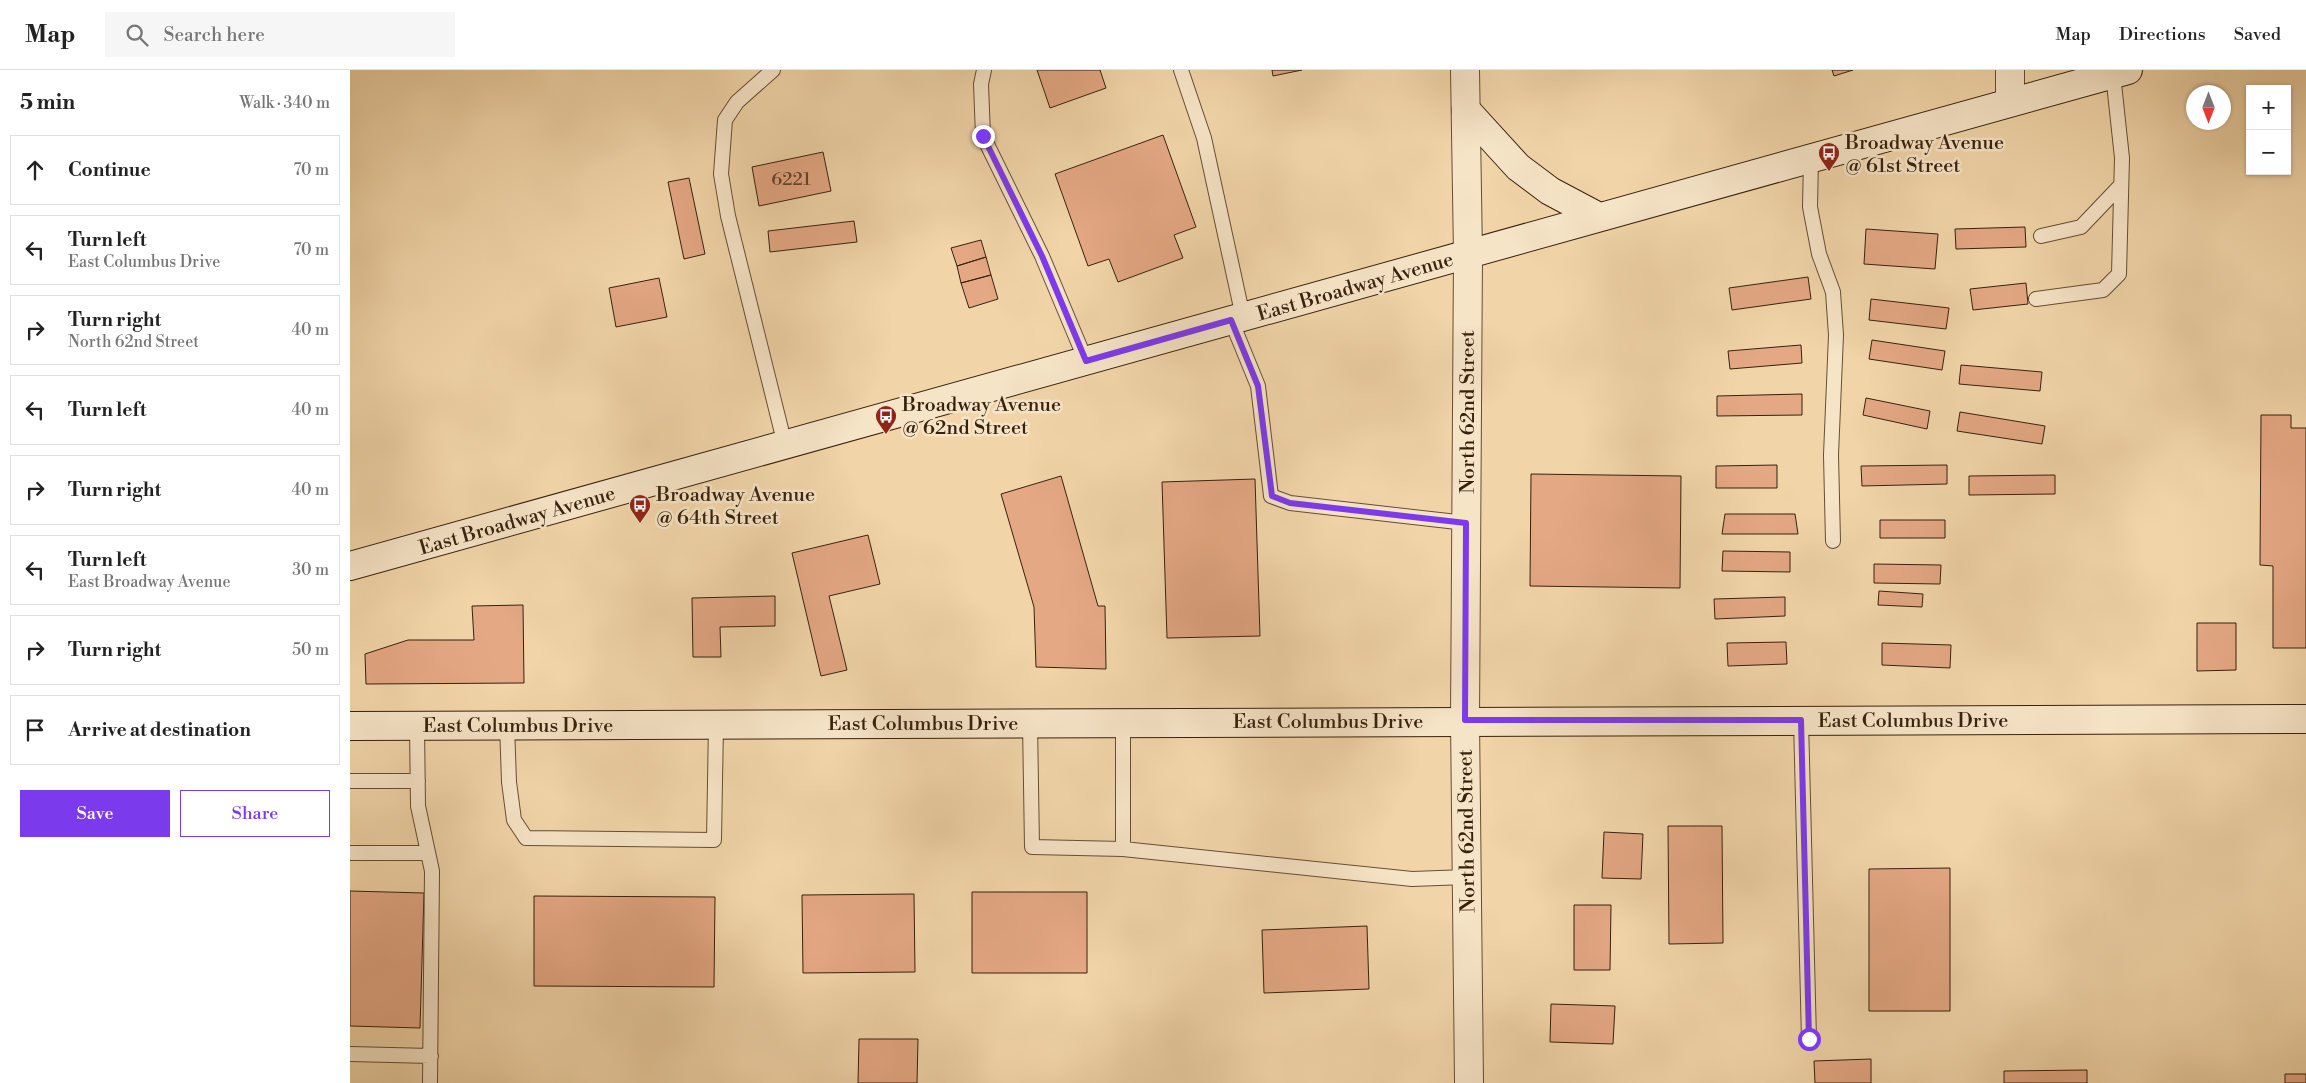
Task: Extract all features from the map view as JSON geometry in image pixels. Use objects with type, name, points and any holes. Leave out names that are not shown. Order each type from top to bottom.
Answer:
[{"type":"street","name":"North 62nd Street","points":[[1465,70],[1468,254],[1465,720],[1469,1083]]},
{"type":"street","points":[[2010,70],[2010,101]]},
{"type":"street","name":"East Broadway Avenue","points":[[350,566],[2010,101],[2120,72]]},
{"type":"street","points":[[1466,110],[1518,167],[1550,191],[1599,217]]},
{"type":"street","name":"East Columbus Drive","points":[[350,726],[1465,720],[2306,719]]},
{"type":"lane","points":[[773,70],[737,102],[725,120],[720,174],[728,216],[786,445]]},
{"type":"lane","points":[[984,70],[981,84],[983,136],[1042,256],[1086,361]]},
{"type":"lane","points":[[1181,70],[1204,138],[1237,319],[1258,386],[1272,496],[1290,503],[1466,523]]},
{"type":"lane","points":[[2036,299],[2102,290],[2119,274],[2122,158],[2120,72]]},
{"type":"lane","points":[[1810,158],[1810,207],[1819,254],[1834,292],[1836,335],[1831,455],[1833,540]]},
{"type":"lane","points":[[2041,236],[2080,227],[2121,185]]},
{"type":"lane","points":[[1801,720],[1809,1039]]},
{"type":"lane","points":[[1123,722],[1123,850]]},
{"type":"lane","points":[[1030,723],[1032,847],[1123,850],[1412,879],[1467,878]]},
{"type":"lane","points":[[507,725],[509,782],[514,820],[526,838],[714,840],[716,724]]},
{"type":"lane","points":[[417,726],[418,806],[432,871],[430,1083]]},
{"type":"lane","points":[[350,781],[418,781]]},
{"type":"lane","points":[[350,853],[428,853]]},
{"type":"lane","points":[[350,1054],[431,1056]]},
{"type":"building","points":[[1037,70],[1100,70],[1106,88],[1050,108]]},
{"type":"building","points":[[1272,70],[1302,70],[1273,76]]},
{"type":"building","points":[[1832,70],[1853,70],[1834,76]]},
{"type":"building","points":[[1163,135],[1196,227],[1174,235],[1183,258],[1118,282],[1109,259],[1088,266],[1055,174]]},
{"type":"building","points":[[823,152],[831,191],[759,206],[752,167]]},
{"type":"building","points":[[689,178],[705,254],[684,259],[668,182]]},
{"type":"building","points":[[854,221],[857,242],[770,252],[768,231]]},
{"type":"building","points":[[2025,227],[2026,247],[1956,249],[1955,229]]},
{"type":"building","points":[[1866,229],[1938,234],[1935,269],[1864,264]]},
{"type":"building","points":[[981,240],[986,257],[957,266],[951,248]]},
{"type":"building","points":[[986,257],[991,275],[961,283],[957,266]]},
{"type":"building","points":[[991,275],[998,299],[969,308],[961,283]]},
{"type":"building","points":[[1808,277],[1811,299],[1732,310],[1729,288]]},
{"type":"building","points":[[659,278],[667,317],[616,327],[609,288]]},
{"type":"building","points":[[2026,283],[2028,304],[1973,310],[1970,289]]},
{"type":"building","points":[[1871,299],[1949,308],[1946,329],[1869,320]]},
{"type":"building","points":[[1872,340],[1945,351],[1942,370],[1869,359]]},
{"type":"building","points":[[1801,345],[1802,363],[1730,369],[1728,351]]},
{"type":"building","points":[[1961,365],[2042,372],[2040,391],[1959,384]]},
{"type":"building","points":[[1802,394],[1802,415],[1717,416],[1717,396]]},
{"type":"building","points":[[1866,398],[1930,411],[1927,429],[1863,415]]},
{"type":"building","points":[[1960,412],[2045,426],[2042,444],[1957,431]]},
{"type":"building","points":[[2261,415],[2291,415],[2291,428],[2306,428],[2306,648],[2273,648],[2273,566],[2260,565]]},
{"type":"building","points":[[1777,465],[1777,488],[1716,488],[1716,466]]},
{"type":"building","points":[[1947,465],[1947,484],[1862,486],[1861,466]]},
{"type":"building","points":[[1531,474],[1681,476],[1680,588],[1530,586]]},
{"type":"building","points":[[2055,475],[2055,494],[1969,495],[1969,476]]},
{"type":"building","points":[[1061,476],[1098,606],[1105,606],[1106,669],[1036,667],[1034,607],[1001,494]]},
{"type":"building","points":[[1255,479],[1260,636],[1167,638],[1162,482]]},
{"type":"building","points":[[1725,514],[1795,514],[1798,534],[1722,534]]},
{"type":"building","points":[[1880,520],[1945,520],[1945,538],[1880,538]]},
{"type":"building","points":[[868,535],[880,584],[829,596],[847,670],[821,676],[792,553]]},
{"type":"building","points":[[1723,551],[1790,552],[1790,572],[1722,571]]},
{"type":"building","points":[[1874,564],[1941,565],[1940,584],[1874,583]]},
{"type":"building","points":[[1879,591],[1923,594],[1922,607],[1878,605]]},
{"type":"building","points":[[775,596],[775,626],[720,627],[721,657],[693,657],[692,598]]},
{"type":"building","points":[[1785,597],[1785,616],[1715,619],[1714,599]]},
{"type":"building","points":[[523,605],[524,683],[366,684],[365,654],[408,640],[474,640],[472,606]]},
{"type":"building","points":[[2197,623],[2236,623],[2236,670],[2197,671]]},
{"type":"building","points":[[1786,642],[1787,664],[1728,666],[1727,643]]},
{"type":"building","points":[[1882,643],[1951,645],[1950,668],[1882,665]]},
{"type":"building","points":[[1668,826],[1722,826],[1723,943],[1669,944]]},
{"type":"building","points":[[1604,832],[1643,834],[1641,879],[1602,878]]},
{"type":"building","points":[[1950,868],[1950,1011],[1869,1011],[1869,869]]},
{"type":"building","points":[[350,891],[424,893],[420,1028],[350,1026]]},
{"type":"building","points":[[972,892],[1087,892],[1087,973],[972,973]]},
{"type":"building","points":[[914,894],[915,972],[803,973],[802,895]]},
{"type":"building","points":[[534,896],[715,897],[714,987],[534,986]]},
{"type":"building","points":[[1574,905],[1611,905],[1610,970],[1574,970]]},
{"type":"building","points":[[1367,926],[1369,989],[1264,993],[1262,930]]},
{"type":"building","points":[[1551,1004],[1615,1006],[1613,1044],[1550,1042]]},
{"type":"building","points":[[859,1039],[918,1039],[917,1083],[858,1083]]},
{"type":"building","points":[[1871,1059],[1871,1083],[1815,1083],[1814,1061]]},
{"type":"building","points":[[2087,1070],[2087,1083],[2004,1083],[2004,1071]]},
{"type":"building","points":[[2285,1074],[2306,1074],[2306,1083],[2285,1083]]},
{"type":"place","name":"Broadway Avenue @ 61st Street","points":[[1829,172]]},
{"type":"place","name":"Broadway Avenue @ 62nd Street","points":[[886,435]]},
{"type":"place","name":"Broadway Avenue @ 64th Street","points":[[640,524]]},
{"type":"route","points":[[983,136],[1042,256],[1086,361],[1231,320],[1258,386],[1272,496],[1290,503],[1466,523],[1465,720],[1801,720],[1809,1039]]}]
